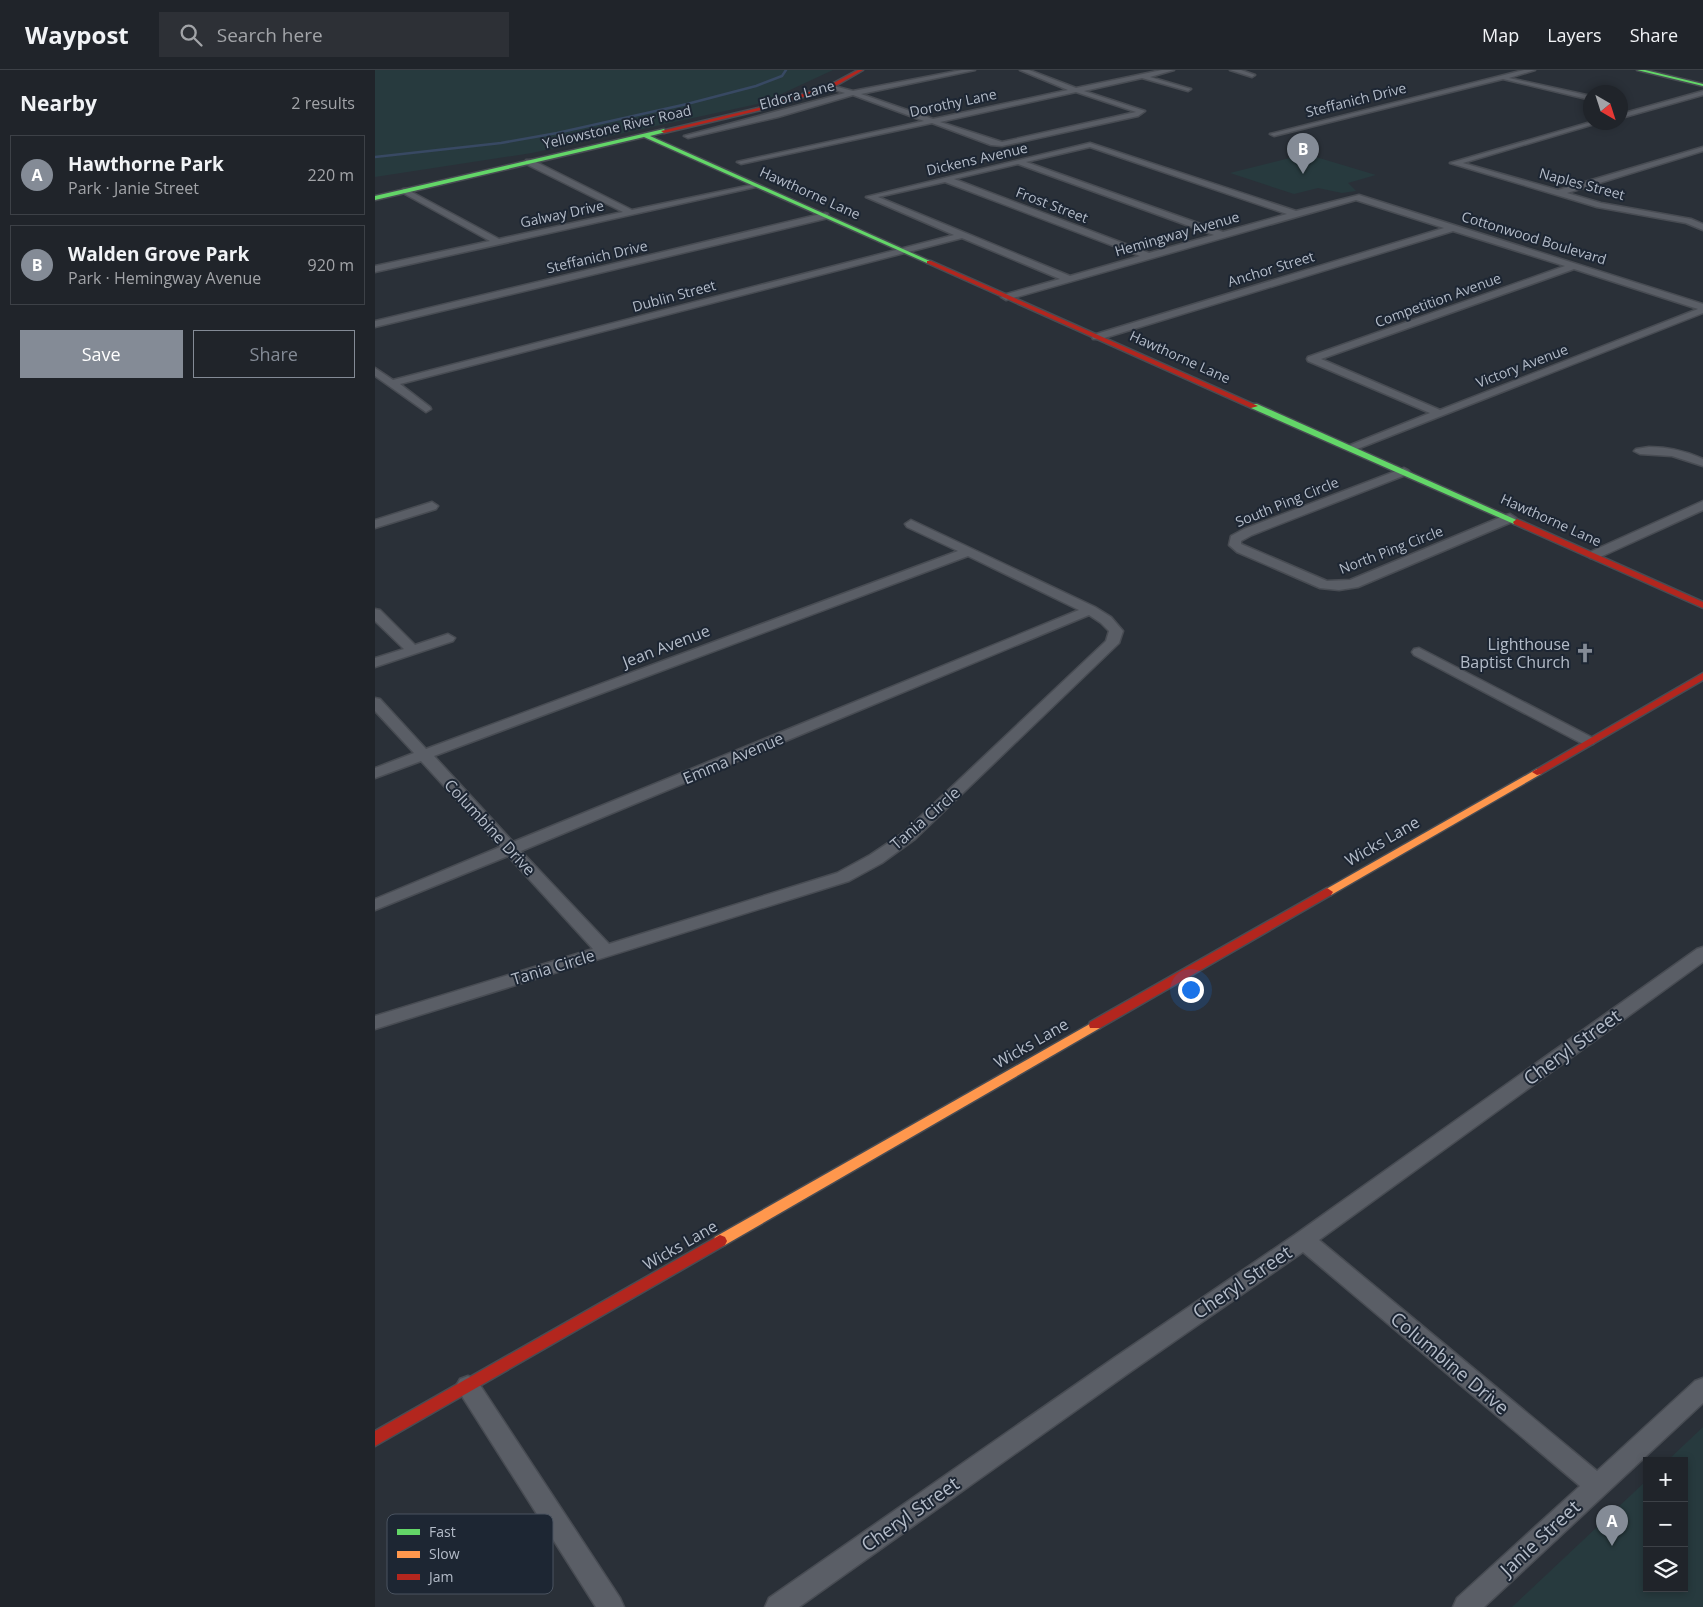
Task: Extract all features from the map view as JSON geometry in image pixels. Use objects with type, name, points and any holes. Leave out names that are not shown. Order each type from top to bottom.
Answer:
[{"type":"street","name":"Yellowstone River Road","points":[[375,198],[759,109],[830,87],[861,70]]},
{"type":"street","name":"Eldora Lane","points":[[688,136],[775,115],[853,93],[972,70]]},
{"type":"street","points":[[830,87],[853,93],[994,144],[1002,144],[1138,114],[1141,111],[1075,90],[1023,70]]},
{"type":"street","name":"Dorothy Lane","points":[[741,162],[1171,70]]},
{"type":"street","points":[[1233,70],[1252,75]]},
{"type":"street","name":"Steffanich Drive","points":[[1274,134],[1532,70]]},
{"type":"street","points":[[1639,70],[1703,84]]},
{"type":"street","points":[[1141,76],[1187,89]]},
{"type":"street","points":[[1501,78],[1583,96]]},
{"type":"street","points":[[1628,114],[1703,93]]},
{"type":"street","points":[[1682,99],[1696,103]]},
{"type":"street","points":[[1628,107],[1642,110]]},
{"type":"street","name":"Naples Street","points":[[1583,126],[1454,163],[1600,205],[1688,221],[1703,227]]},
{"type":"street","name":"Hawthorne Lane","points":[[646,136],[1703,605]]},
{"type":"street","name":"Dickens Avenue","points":[[963,235],[870,197],[1090,145],[1296,214]]},
{"type":"street","points":[[1558,193],[1703,149]]},
{"type":"street","points":[[529,162],[631,213]]},
{"type":"street","points":[[1018,162],[1223,235]]},
{"type":"street","name":"Frost Street","points":[[946,179],[1148,256]]},
{"type":"street","name":"Galway Drive","points":[[375,269],[756,186]]},
{"type":"street","points":[[407,191],[497,242]]},
{"type":"street","name":"Hemingway Avenue","points":[[1006,297],[1356,197]]},
{"type":"street","name":"Cottonwood Boulevard","points":[[1356,197],[1703,308]]},
{"type":"street","name":"Steffanich Drive","points":[[375,324],[825,216]]},
{"type":"street","points":[[1688,221],[1690,218],[1697,216]]},
{"type":"street","name":"Anchor Street","points":[[1097,337],[1453,228]]},
{"type":"street","points":[[963,235],[1069,279]]},
{"type":"street","name":"Dublin Street","points":[[392,383],[963,235]]},
{"type":"street","points":[[375,258],[387,266]]},
{"type":"street","name":"Competition Avenue","points":[[1439,413],[1311,359],[1574,266]]},
{"type":"street","name":"Victory Avenue","points":[[1352,448],[1703,308]]},
{"type":"street","points":[[375,371],[426,409]]},
{"type":"street","points":[[1640,451],[1660,449],[1690,457],[1703,463]]},
{"type":"street","name":"South Ping Circle","points":[[1282,567],[1241,549],[1235,545],[1235,539],[1294,513],[1404,472]]},
{"type":"street","points":[[1594,555],[1703,505]]},
{"type":"street","points":[[375,524],[432,506]]},
{"type":"street","name":"North Ping Circle","points":[[1282,567],[1325,585],[1353,584],[1510,518]]},
{"type":"street","name":"Tania Circle","points":[[375,1023],[843,877],[876,859],[909,836],[1112,643],[1116,631],[1106,620],[1090,610],[911,524]]},
{"type":"street","name":"Jean Avenue","points":[[375,773],[968,552]]},
{"type":"street","name":"Emma Avenue","points":[[375,905],[1090,610]]},
{"type":"street","points":[[375,613],[413,650]]},
{"type":"street","points":[[375,663],[448,638]]},
{"type":"street","points":[[1419,652],[1588,741]]},
{"type":"street","name":"Wicks Lane","points":[[375,1439],[1703,676]]},
{"type":"street","name":"Columbine Drive","points":[[375,702],[605,951]]},
{"type":"street","name":"Cheryl Street","points":[[778,1607],[1122,1365],[1304,1240],[1703,953]]},
{"type":"street","name":"Columbine Drive","points":[[1304,1240],[1597,1486]]},
{"type":"street","points":[[468,1386],[551,1514]]},
{"type":"street","name":"Janie Street","points":[[1465,1607],[1703,1388]]},
{"type":"street","points":[[553,1517],[611,1607]]},
{"type":"green space","points":[[375,70],[833,70],[762,103],[532,153],[375,177]]},
{"type":"green space","points":[[1306,154],[1376,175],[1348,183],[1356,191],[1342,193],[1318,188],[1294,194],[1230,173]]},
{"type":"green space","points":[[1703,1427],[1703,1607],[1512,1607],[1643,1484],[1643,1592],[1688,1592],[1688,1457],[1671,1457]]},
{"type":"waterway","points":[[375,157],[501,143],[557,133],[687,104],[756,86],[782,76],[786,70]]},
{"type":"traffic: fast","points":[[1639,70],[1703,85]]},
{"type":"traffic: fast","points":[[375,198],[664,131]]},
{"type":"traffic: fast","points":[[646,136],[929,262]]},
{"type":"traffic: fast","points":[[1254,406],[1517,522]]},
{"type":"traffic: slow","points":[[1327,892],[1537,772]]},
{"type":"traffic: slow","points":[[720,1241],[1095,1025]]},
{"type":"traffic: jam","points":[[664,131],[759,109],[830,87],[861,70]]},
{"type":"traffic: jam","points":[[929,262],[1254,406]]},
{"type":"traffic: jam","points":[[1517,522],[1703,605]]},
{"type":"traffic: jam","points":[[1537,772],[1703,676]]},
{"type":"traffic: jam","points":[[1095,1025],[1327,892]]},
{"type":"traffic: jam","points":[[375,1439],[720,1241]]},
{"type":"place","name":"Walden Grove Park","points":[[1303,174]]},
{"type":"place","name":"Lighthouse Baptist Church","points":[[1585,653]]},
{"type":"place","name":"Hawthorne Park","points":[[1612,1546]]}]
